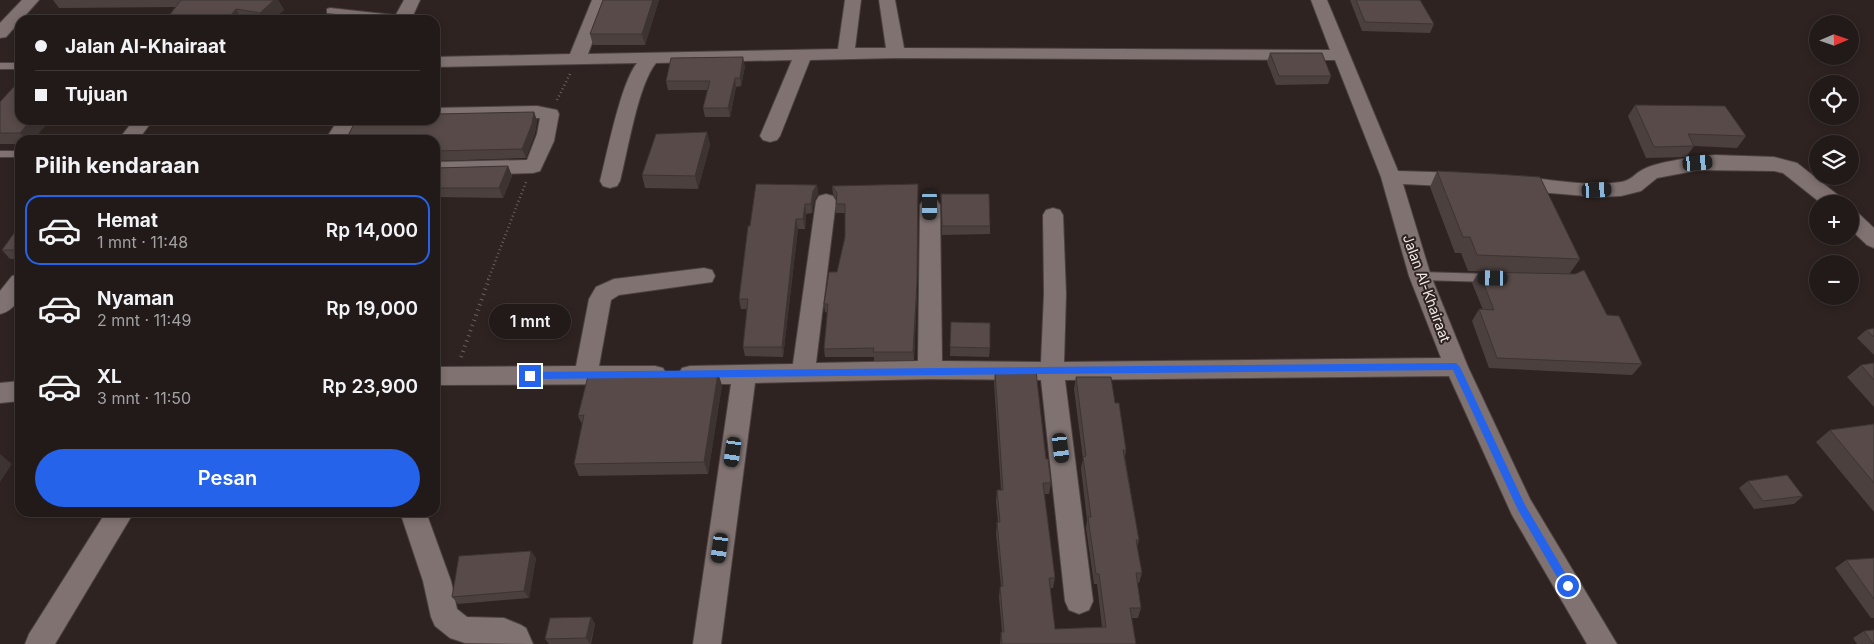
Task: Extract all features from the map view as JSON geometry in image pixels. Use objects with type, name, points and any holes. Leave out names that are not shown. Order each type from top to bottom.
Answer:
[{"type":"street","points":[[16,15],[31,0]]},
{"type":"street","points":[[404,15],[412,0]]},
{"type":"street","points":[[576,60],[600,0]]},
{"type":"street","points":[[846,54],[853,0]]},
{"type":"street","points":[[887,0],[896,53]]},
{"type":"street","name":"Jalan Al-Khairaat","points":[[1318,0],[1391,177],[1420,276],[1456,367],[1521,507],[1603,644]]},
{"type":"street","points":[[0,33],[13,18]]},
{"type":"street","points":[[440,62],[896,53],[1341,54]]},
{"type":"street","points":[[770,136],[803,55]]},
{"type":"street","points":[[610,181],[633,91],[640,71],[651,58]]},
{"type":"street","points":[[440,114],[537,112],[550,114],[550,121],[533,166],[440,169]]},
{"type":"street","points":[[132,135],[140,125]]},
{"type":"street","points":[[1391,177],[1492,181],[1597,190],[1634,186],[1651,173],[1698,163],[1774,164],[1790,168],[1824,195]]},
{"type":"street","points":[[803,372],[826,201]]},
{"type":"street","points":[[930,205],[930,370]]},
{"type":"street","points":[[1053,215],[1055,294],[1052,371],[1080,602]]},
{"type":"street","points":[[1859,226],[1874,240]]},
{"type":"street","points":[[586,375],[600,299],[604,293],[614,287],[704,276]]},
{"type":"street","points":[[0,306],[15,288]]},
{"type":"street","points":[[445,376],[744,375],[930,370],[1052,371],[1456,367]]},
{"type":"street","points":[[707,644],[744,375]]},
{"type":"street","points":[[0,393],[15,391]]},
{"type":"street","points":[[39,644],[118,517]]},
{"type":"street","points":[[415,517],[437,580],[446,617],[464,630],[511,633],[518,640],[519,644]]},
{"type":"lane","points":[[330,11],[362,15]]},
{"type":"lane","points":[[0,66],[15,66]]},
{"type":"lane","points":[[0,154],[15,154]]},
{"type":"lane","points":[[1420,276],[1498,278]]},
{"type":"path","points":[[550,114],[576,60]]},
{"type":"path","points":[[445,376],[533,166]]},
{"type":"building","points":[[181,0],[274,0],[260,13],[236,9],[231,15],[170,15]]},
{"type":"building","points":[[603,0],[653,0],[642,34],[590,34]]},
{"type":"building","points":[[1356,0],[1420,0],[1434,24],[1365,22]]},
{"type":"building","points":[[1270,53],[1322,53],[1331,76],[1279,76]]},
{"type":"building","points":[[743,57],[740,78],[735,78],[728,108],[703,108],[710,81],[666,81],[671,58]]},
{"type":"building","points":[[15,86],[15,125],[27,125],[20,133],[0,133],[0,102]]},
{"type":"building","points":[[1635,105],[1725,106],[1746,136],[1688,134],[1694,146],[1654,147]]},
{"type":"building","points":[[534,112],[532,124],[522,149],[440,151],[440,135],[348,135],[354,125],[440,125],[440,114]]},
{"type":"building","points":[[707,132],[695,176],[642,175],[656,134]]},
{"type":"building","points":[[508,166],[499,188],[440,188],[440,168]]},
{"type":"building","points":[[1437,171],[1540,177],[1580,259],[1477,255],[1470,237],[1463,237]]},
{"type":"building","points":[[756,184],[817,185],[813,191],[811,204],[805,204],[803,219],[796,219],[782,347],[743,347],[748,299],[739,299],[748,226],[750,226]]},
{"type":"building","points":[[918,184],[917,282],[913,352],[873,352],[874,348],[824,349],[828,304],[824,304],[829,272],[837,272],[845,237],[845,204],[836,204],[837,193],[832,186]]},
{"type":"building","points":[[941,194],[989,194],[990,226],[942,226]]},
{"type":"building","points":[[15,232],[15,250],[2,250]]},
{"type":"building","points":[[1584,270],[1607,315],[1619,316],[1642,364],[1497,358],[1479,309],[1494,310],[1479,272],[1575,274]]},
{"type":"building","points":[[951,322],[990,323],[990,348],[950,347]]},
{"type":"building","points":[[1874,328],[1874,337],[1866,330]]},
{"type":"building","points":[[1874,363],[1874,380],[1861,365]]},
{"type":"building","points":[[1036,371],[1046,459],[1048,459],[1051,483],[1043,483],[1055,578],[1049,578],[1055,629],[1106,627],[1099,574],[1096,574],[1088,517],[1091,517],[1083,457],[1086,456],[1076,377],[1111,377],[1115,403],[1119,403],[1126,450],[1123,450],[1139,540],[1136,540],[1142,573],[1136,573],[1141,608],[1130,608],[1136,644],[1002,644],[1001,632],[1004,632],[1000,587],[1003,586],[997,522],[1000,522],[997,490],[1003,490],[995,372]]},
{"type":"building","points":[[718,373],[704,462],[574,464],[584,415],[578,416],[588,376]]},
{"type":"building","points":[[1874,424],[1874,483],[1830,430]]},
{"type":"building","points":[[1787,475],[1803,496],[1763,501],[1748,481]]},
{"type":"building","points":[[531,551],[524,591],[452,597],[459,556]]},
{"type":"building","points":[[1874,558],[1874,599],[1846,560]]},
{"type":"building","points":[[591,617],[586,638],[545,639],[550,618]]},
{"type":"building","points":[[1874,630],[1874,644],[1873,644],[1864,631]]},
{"type":"route","points":[[530,376],[744,375],[930,370],[1052,371],[1456,367],[1521,507],[1568,586]]}]
